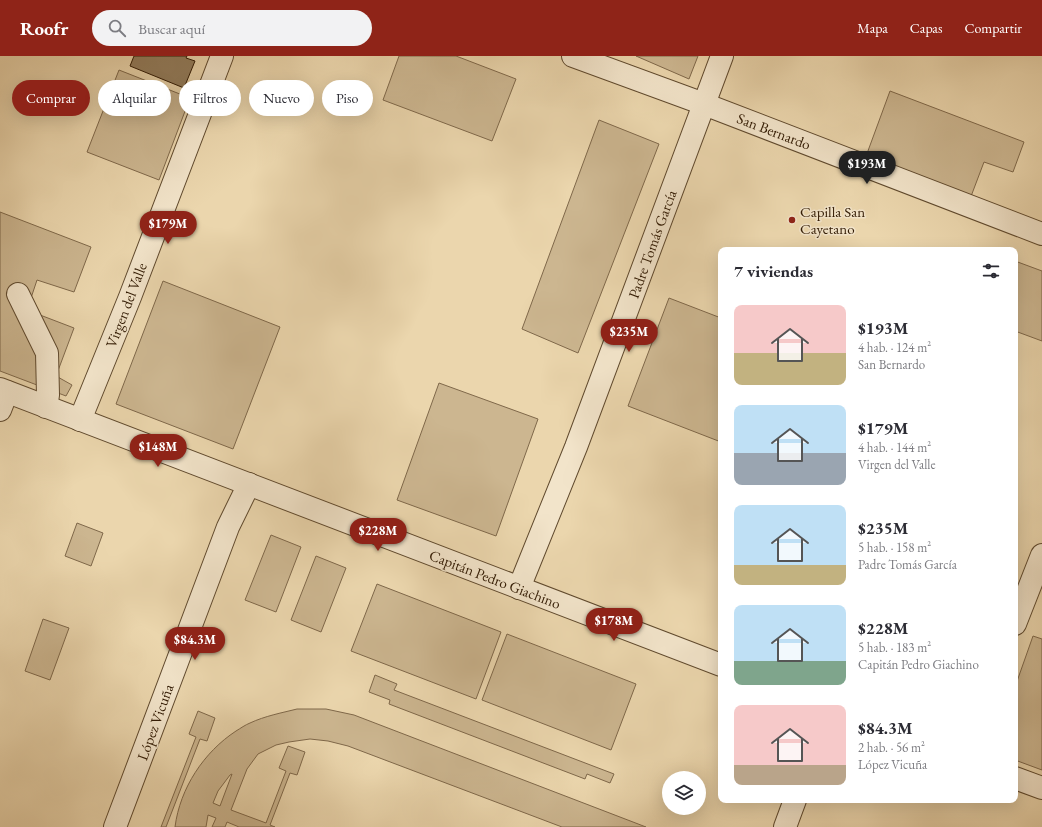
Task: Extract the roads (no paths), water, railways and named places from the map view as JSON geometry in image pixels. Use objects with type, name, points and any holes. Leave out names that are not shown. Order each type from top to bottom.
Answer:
[{"type":"street","name":"Virgen del Valle","points":[[80,420],[130,296],[222,56]]},
{"type":"street","name":"San Bernardo","points":[[573,56],[704,104],[1042,234]]},
{"type":"street","name":"Padre Tomás García","points":[[519,588],[576,447],[722,56]]},
{"type":"street","points":[[18,294],[47,353],[48,395],[46,407]]},
{"type":"street","name":"Capitán Pedro Giachino","points":[[2,397],[46,407],[718,664]]},
{"type":"street","name":"López Vicuña","points":[[115,827],[228,527],[249,484]]},
{"type":"street","points":[[1018,616],[1042,555]]},
{"type":"street","points":[[1018,779],[1042,788]]},
{"type":"street","points":[[785,827],[794,803]]},
{"type":"place","name":"Capilla San Cayetano","points":[[792,220]]}]
